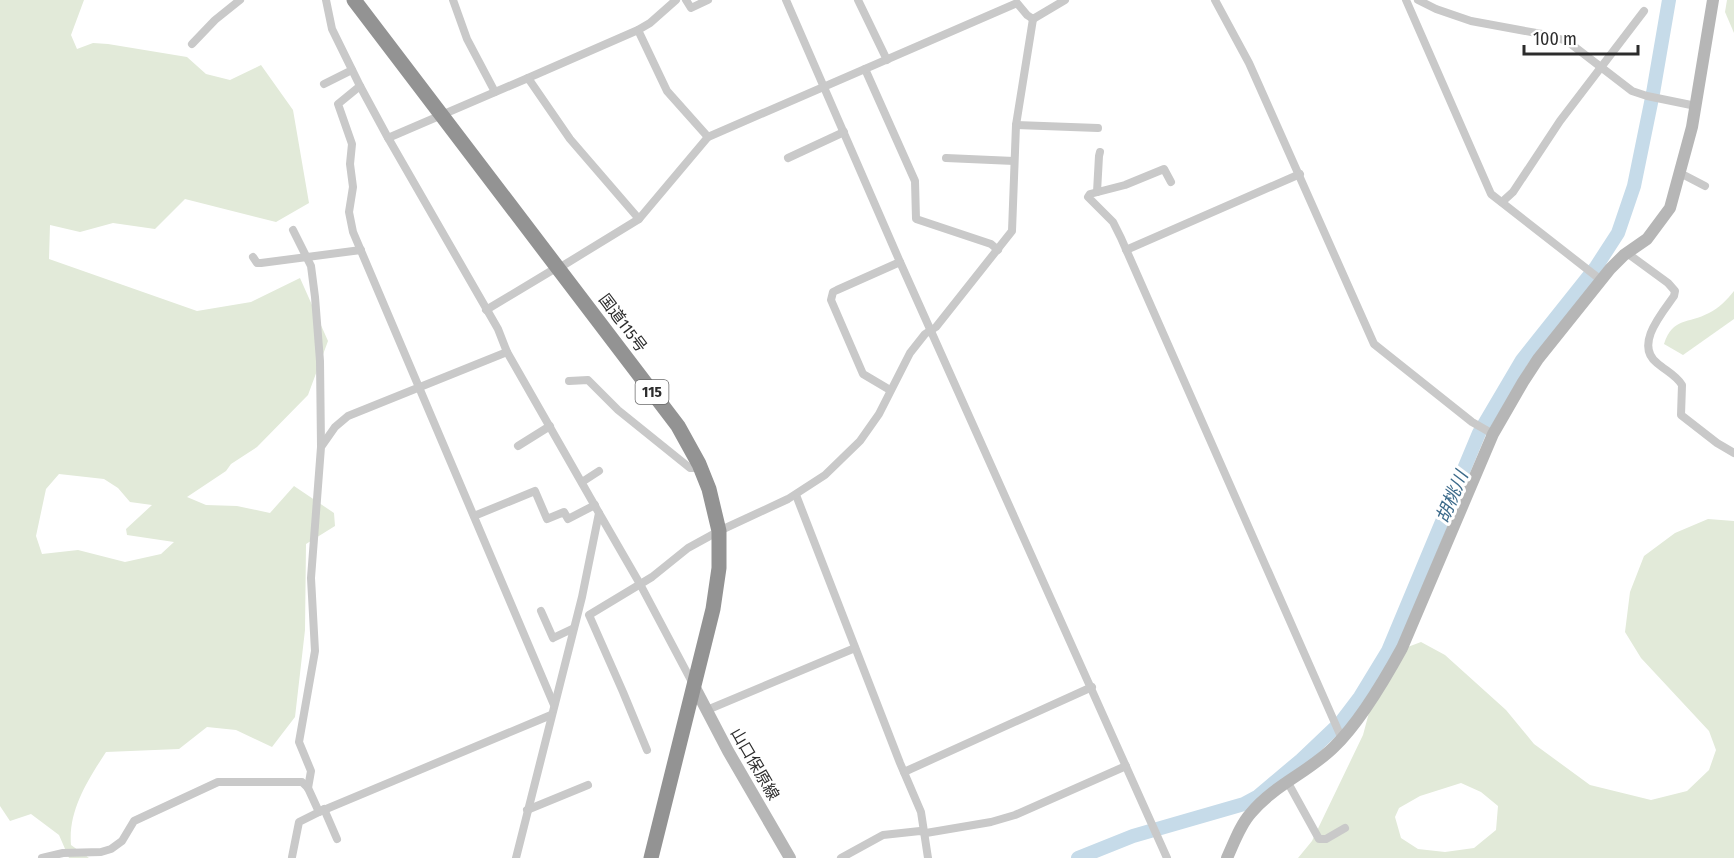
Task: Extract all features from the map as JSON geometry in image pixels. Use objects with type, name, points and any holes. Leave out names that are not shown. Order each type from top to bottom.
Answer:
[{"type":"highway","name":"国道115号","points":[[354,0],[678,426],[701,468],[719,531],[716,594],[651,858]]},
{"type":"street","points":[[192,44],[215,20],[240,0]]},
{"type":"street","points":[[326,0],[332,29],[360,86],[498,329],[507,352],[640,584],[693,684]]},
{"type":"street","points":[[453,0],[468,39],[495,92]]},
{"type":"street","points":[[388,138],[638,30],[650,23],[676,0]]},
{"type":"street","points":[[686,0],[691,8],[708,0]]},
{"type":"street","points":[[786,0],[900,262],[1167,858]]},
{"type":"street","points":[[858,0],[887,60]]},
{"type":"street","points":[[1033,19],[1065,0]]},
{"type":"street","points":[[1215,0],[1249,63],[1374,344],[1472,422],[1493,434]]},
{"type":"street","points":[[1406,0],[1491,194],[1601,280]]},
{"type":"street","points":[[1418,0],[1471,21],[1553,36],[1567,41],[1638,94],[1696,106]]},
{"type":"street","points":[[1227,858],[1251,812],[1287,782],[1318,761],[1342,739],[1383,680],[1402,648],[1493,434],[1538,359],[1618,260],[1647,239],[1666,215],[1673,201],[1696,106],[1713,0]]},
{"type":"street","points":[[486,310],[639,219],[708,137],[887,60],[1016,1],[1033,19]]},
{"type":"street","points":[[1502,202],[1513,192],[1548,137],[1644,11]]},
{"type":"street","points":[[541,610],[553,638],[652,578],[688,548],[796,495],[825,475],[853,450],[879,414],[910,353],[918,342],[932,330],[1012,231],[1016,125],[1033,19]]},
{"type":"street","points":[[638,30],[667,91],[708,137]]},
{"type":"street","points":[[865,69],[915,181],[916,219],[991,244],[998,250]]},
{"type":"street","points":[[324,84],[352,70]]},
{"type":"street","points":[[528,78],[570,139],[639,219]]},
{"type":"street","points":[[360,86],[338,104],[352,144],[350,164],[353,187],[349,212],[353,232],[555,705]]},
{"type":"street","points":[[1016,125],[1098,128]]},
{"type":"street","points":[[788,158],[844,132]]},
{"type":"street","points":[[1097,192],[1100,152]]},
{"type":"street","points":[[946,158],[1014,161]]},
{"type":"street","points":[[1171,182],[1164,169],[1125,185],[1090,194],[1088,197],[1113,222],[1342,739]]},
{"type":"street","points":[[1680,173],[1706,186]]},
{"type":"street","points":[[1126,250],[1300,174]]},
{"type":"street","points":[[293,230],[308,258],[315,297],[320,361],[321,447],[311,578],[315,651],[299,742],[311,771],[308,788]]},
{"type":"street","points":[[253,257],[257,263],[261,263],[361,250]]},
{"type":"street","points":[[1627,253],[1668,283],[1675,291],[1653,328],[1648,343],[1654,362],[1682,384],[1681,415],[1734,453]]},
{"type":"street","points":[[890,390],[863,374],[831,300],[833,292],[900,262]]},
{"type":"street","points":[[321,447],[335,427],[348,416],[507,352]]},
{"type":"street","points":[[569,381],[588,380],[618,410],[690,468],[701,468]]},
{"type":"street","points":[[518,446],[550,426]]},
{"type":"street","points":[[582,482],[599,471]]},
{"type":"street","points":[[474,516],[535,491],[547,519],[564,512],[568,519],[597,509]]},
{"type":"street","points":[[796,495],[903,772],[921,812],[928,858]]},
{"type":"street","points":[[516,858],[526,810],[590,564],[597,509]]},
{"type":"street","points":[[589,615],[647,750]]},
{"type":"street","points":[[706,710],[855,648]]},
{"type":"street","name":"山口保原線","points":[[693,684],[790,858]]},
{"type":"street","points":[[903,772],[1092,687]]},
{"type":"street","points":[[292,857],[299,822],[551,715]]},
{"type":"street","points":[[841,858],[883,835],[920,831],[926,833],[991,822],[1015,815],[1126,766]]},
{"type":"street","points":[[42,858],[63,853],[109,850],[120,842],[131,824],[137,819],[218,782],[298,781],[308,788],[337,839]]},
{"type":"street","points":[[1287,782],[1319,839],[1326,839],[1345,828]]},
{"type":"street","points":[[526,810],[588,785]]},
{"type":"green space","points":[[0,0],[84,0],[71,35],[77,49],[93,43],[108,44],[187,57],[206,74],[230,80],[261,65],[293,110],[309,203],[276,222],[185,199],[155,229],[113,223],[80,232],[50,225],[49,259],[197,311],[251,302],[300,278],[328,341],[308,395],[257,447],[187,497],[206,505],[237,506],[270,513],[294,486],[334,513],[335,526],[306,544],[305,630],[295,717],[272,747],[236,730],[207,727],[179,749],[106,752],[81,796],[71,832],[71,845],[89,858],[69,858],[59,835],[31,814],[10,821],[0,806]],"holes":[[[59,474],[104,479],[118,488],[130,502],[152,505],[126,529],[127,535],[174,542],[161,554],[125,562],[78,550],[42,554],[36,536],[46,489]]]},
{"type":"green space","points":[[1727,0],[1734,0],[1734,33],[1725,12]]},
{"type":"green space","points":[[1734,291],[1734,319],[1683,355],[1664,344],[1672,329],[1677,325],[1713,311],[1723,304]]},
{"type":"green space","points":[[1708,519],[1734,521],[1734,858],[1298,858],[1312,841],[1363,735],[1382,664],[1405,648],[1421,642],[1445,655],[1506,710],[1534,744],[1590,785],[1651,800],[1687,791],[1709,770],[1716,750],[1709,731],[1641,658],[1625,632],[1630,592],[1644,556],[1675,533]],"holes":[[[1461,783],[1481,792],[1498,806],[1496,830],[1474,848],[1445,852],[1418,849],[1401,838],[1395,817],[1399,808],[1420,796]]]},
{"type":"waterway","name":"胡桃川","points":[[1078,858],[1133,836],[1244,804],[1257,797],[1341,722],[1360,697],[1388,651],[1479,433],[1522,360],[1596,267],[1618,233],[1634,186],[1669,0]]}]
